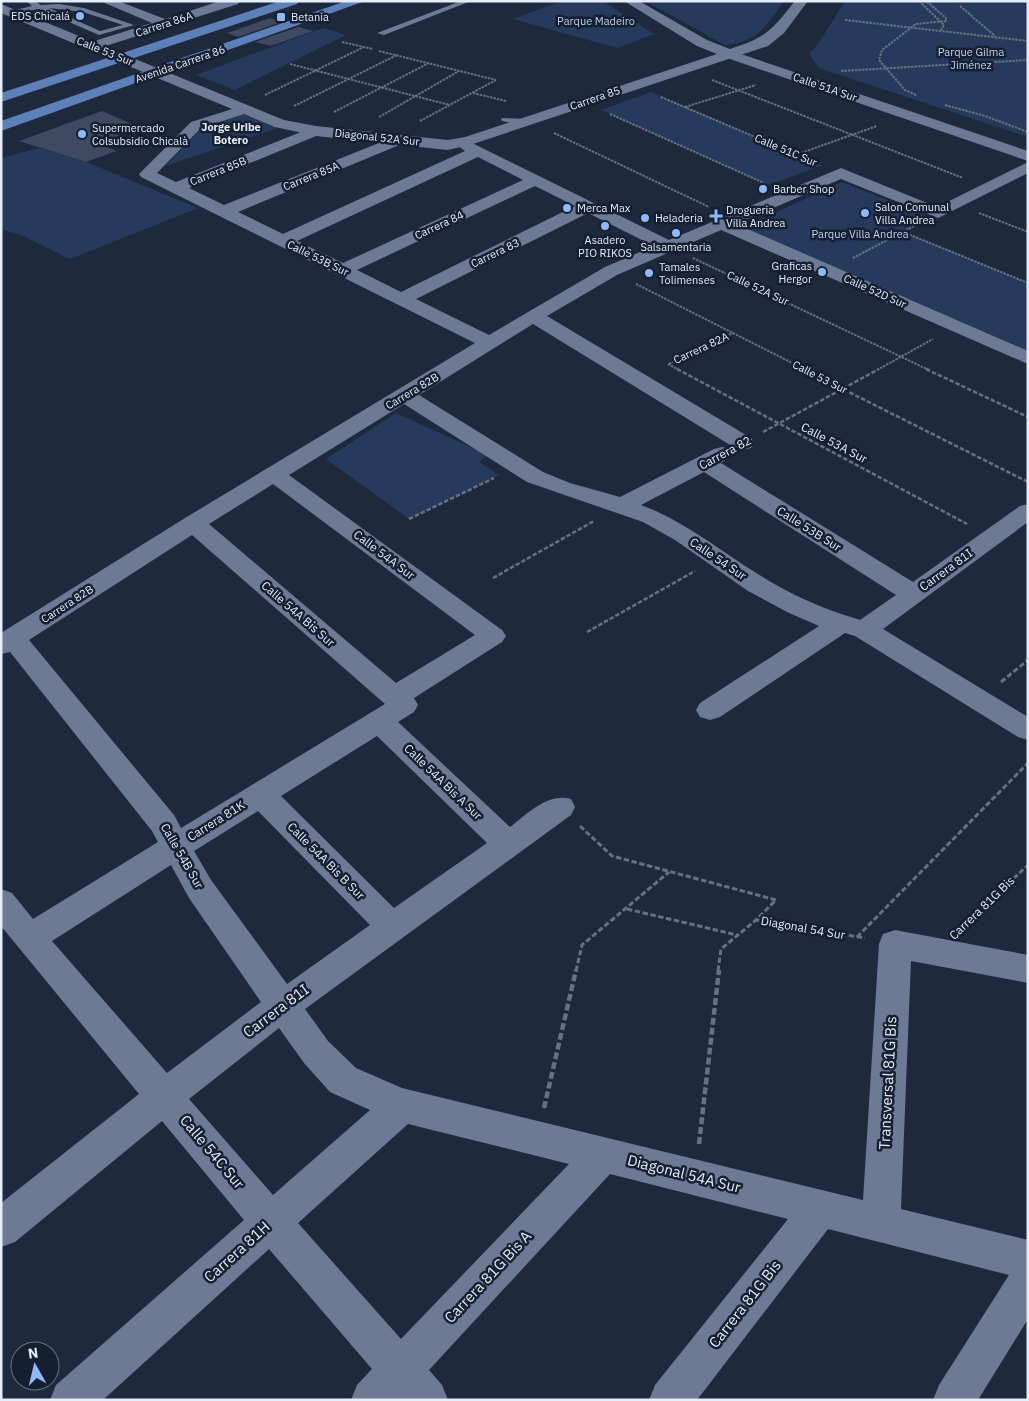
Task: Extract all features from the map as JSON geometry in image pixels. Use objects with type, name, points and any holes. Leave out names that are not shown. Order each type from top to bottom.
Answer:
[{"type":"main road","name":"Avenida Carrera 86","points":[[1,98],[293,1]]},
{"type":"main road","name":"Avenida Carrera 86","points":[[1,126],[359,1]]},
{"type":"street","name":"Calle 51A Sur","points":[[630,1],[702,43],[729,54],[1028,156]]},
{"type":"street","points":[[729,54],[770,38],[802,1]]},
{"type":"street","points":[[109,2],[164,23]]},
{"type":"street","name":"Carrera 86A","points":[[93,46],[227,2]]},
{"type":"street","name":"Calle 53 Sur","points":[[4,11],[44,25],[244,109],[293,127]]},
{"type":"street","name":"Carrera 85","points":[[462,143],[682,68],[729,54]]},
{"type":"street","name":"Calle 53B Sur","points":[[244,109],[196,125],[147,174],[490,343]]},
{"type":"street","name":"Diagonal 52A Sur","points":[[293,127],[399,140],[448,144],[462,143]]},
{"type":"street","name":"Carrera 85B","points":[[176,188],[316,131]]},
{"type":"street","name":"Carrera 85A","points":[[223,212],[399,140]]},
{"type":"street","points":[[462,143],[668,246]]},
{"type":"street","points":[[282,240],[478,151]]},
{"type":"street","points":[[840,173],[938,213],[1028,167]]},
{"type":"street","name":"Carrera 82B","points":[[7,642],[274,474],[533,316],[611,271],[840,173]]},
{"type":"street","name":"Carrera 84","points":[[343,270],[535,180]]},
{"type":"street","name":"Carrera 83","points":[[402,299],[589,206]]},
{"type":"street","name":"Calle 52D Sur","points":[[727,221],[830,271],[1028,358]]},
{"type":"street","points":[[533,316],[743,443]]},
{"type":"street","name":"Calle 54 Sur","points":[[405,395],[550,484],[623,505],[667,525],[757,585],[810,613],[853,626],[1028,730]]},
{"type":"street","name":"Carrera 82","points":[[623,505],[743,443]]},
{"type":"street","name":"Calle 53B Sur","points":[[705,463],[913,594]]},
{"type":"street","name":"Calle 54A Sur","points":[[274,474],[493,636]]},
{"type":"street","name":"Carrera 81I","points":[[710,710],[853,626],[913,594],[1028,511]]},
{"type":"street","name":"Calle 54A Bis Sur","points":[[193,524],[393,708]]},
{"type":"street","name":"Carrera 81K","points":[[29,938],[260,794],[393,708],[493,636]]},
{"type":"street","name":"Calle 54B Sur","points":[[7,642],[163,822],[200,889],[316,1052],[343,1080]]},
{"type":"street","name":"Calle 54A Bis A Sur","points":[[393,708],[508,844]]},
{"type":"street","name":"Calle 54A Bis B Sur","points":[[260,794],[392,927]]},
{"type":"street","name":"Carrera 81I","points":[[3,1222],[282,1006],[560,807]]},
{"type":"street","name":"Calle 54C Sur","points":[[1,902],[29,938],[271,1222],[426,1400]]},
{"type":"street","points":[[895,944],[1028,968]]},
{"type":"street","name":"Transversal 81G Bis","points":[[882,1223],[895,944]]},
{"type":"street","name":"Diagonal 54A Sur","points":[[343,1080],[402,1105],[695,1176],[1028,1260]]},
{"type":"street","name":"Carrera 81H","points":[[71,1400],[402,1105]]},
{"type":"street","name":"Carrera 81G Bis A","points":[[372,1400],[604,1154]]},
{"type":"street","name":"Carrera 81G Bis","points":[[670,1400],[821,1208]]},
{"type":"street","points":[[954,1400],[1028,1282]]},
{"type":"lane","points":[[381,33],[468,1]]},
{"type":"lane","points":[[87,10],[109,2]]},
{"type":"lane","points":[[32,3],[88,30],[107,33],[151,18]]},
{"type":"lane","points":[[4,11],[32,3],[70,4],[130,25]]},
{"type":"lane","points":[[44,25],[65,19]]},
{"type":"lane","points":[[70,36],[88,30]]},
{"type":"lane","points":[[506,120],[528,121]]},
{"type":"path","points":[[919,1],[941,22],[944,28],[941,30]]},
{"type":"path","points":[[920,98],[905,90],[879,60],[882,50],[920,23],[946,22],[946,18],[926,1]]},
{"type":"path","points":[[960,6],[996,37]]},
{"type":"path","points":[[844,20],[1028,41]]},
{"type":"path","points":[[342,42],[496,80],[419,122]]},
{"type":"path","points":[[262,97],[364,47]]},
{"type":"path","points":[[294,106],[397,55]]},
{"type":"path","points":[[838,71],[1028,60]]},
{"type":"path","points":[[329,115],[429,63]]},
{"type":"path","points":[[290,64],[450,105]]},
{"type":"path","points":[[682,68],[988,188]]},
{"type":"path","points":[[372,121],[459,71]]},
{"type":"path","points":[[685,107],[788,74]]},
{"type":"path","name":"Calle 51C Sur","points":[[633,85],[840,173]]},
{"type":"path","points":[[472,93],[508,102]]},
{"type":"path","points":[[585,102],[790,195]]},
{"type":"path","points":[[938,103],[985,116],[1028,132]]},
{"type":"path","points":[[798,155],[906,115]]},
{"type":"path","points":[[528,121],[727,221]]},
{"type":"path","points":[[955,204],[1028,232]]},
{"type":"path","points":[[830,271],[938,213]]},
{"type":"path","points":[[903,232],[1028,283]]},
{"type":"path","name":"Calle 52A Sur","points":[[668,246],[1028,417]]},
{"type":"path","name":"Calle 53 Sur","points":[[611,271],[1028,482]]},
{"type":"path","name":"Carrera 82","points":[[743,443],[956,327]]},
{"type":"path","name":"Carrera 82A","points":[[668,364],[733,333]]},
{"type":"path","name":"Calle 53A Sur","points":[[668,364],[992,537]]},
{"type":"path","points":[[409,519],[518,466]]},
{"type":"path","points":[[493,578],[623,505]]},
{"type":"path","points":[[587,632],[717,558]]},
{"type":"path","points":[[979,700],[1028,660]]},
{"type":"path","points":[[857,937],[1028,763]]},
{"type":"path","name":"Diagonal 54 Sur","points":[[560,807],[612,856],[776,900],[756,920]]},
{"type":"path","name":"Carrera 81G Bis","points":[[937,952],[1028,865]]},
{"type":"path","points":[[537,1137],[582,945],[670,871]]},
{"type":"path","points":[[626,908],[738,935]]},
{"type":"path","points":[[695,1176],[721,949],[756,920]]},
{"type":"path","name":"Diagonal 54 Sur","points":[[756,920],[895,944]]},
{"type":"green space","name":"Parque Madeiro","points":[[562,1],[603,1],[654,34],[617,48],[513,19]]},
{"type":"green space","points":[[645,1],[784,1],[760,31],[746,40],[725,45]]},
{"type":"green space","name":"Parque Gilma Jiménez","points":[[845,1],[1028,1],[1028,137],[819,68],[809,54],[823,37]]},
{"type":"green space","points":[[323,28],[346,35],[235,90],[196,75]]},
{"type":"green space","points":[[651,92],[822,165],[769,185],[601,110]]},
{"type":"green space","points":[[240,113],[278,128],[165,166],[199,131],[210,123]]},
{"type":"green space","points":[[39,148],[86,162],[198,208],[70,259],[21,235],[1,229],[1,158]]},
{"type":"green space","name":"Parque Villa Andrea","points":[[842,182],[930,217],[904,232],[1028,283],[1028,354],[742,228]]},
{"type":"green space","points":[[396,413],[488,455],[479,462],[499,475],[409,519],[326,459]]},
{"type":"building","points":[[270,18],[281,22],[238,37],[227,33]]},
{"type":"building","points":[[298,27],[313,31],[271,46],[255,42]]},
{"type":"building","name":"Supermercado Colsubsidio Chicalà","points":[[102,111],[141,128],[99,143],[116,151],[86,162],[19,141]]},
{"type":"place","name":"EDS Chicalá","points":[[80,16]]},
{"type":"place","name":"Betania","points":[[281,17]]},
{"type":"place","name":"Supermercado Colsubsidio Chicalà","points":[[82,134]]},
{"type":"place","name":"Barber Shop","points":[[763,189]]},
{"type":"place","name":"Merca Max","points":[[567,208]]},
{"type":"place","name":"Salon Comunal Villa Andrea","points":[[865,213]]},
{"type":"place","name":"Drogueria Villa Andrea","points":[[716,216]]},
{"type":"place","name":"Heladeria","points":[[645,218]]},
{"type":"place","name":"Asadero PIO RIKOS","points":[[605,226]]},
{"type":"place","name":"Salsamentaria","points":[[676,233]]},
{"type":"place","name":"Graficas Hergor","points":[[822,272]]},
{"type":"place","name":"Tamales Tolimenses","points":[[649,273]]},
{"type":"district","name":"Jorge Uribe Botero","points":[[231,133]]}]
